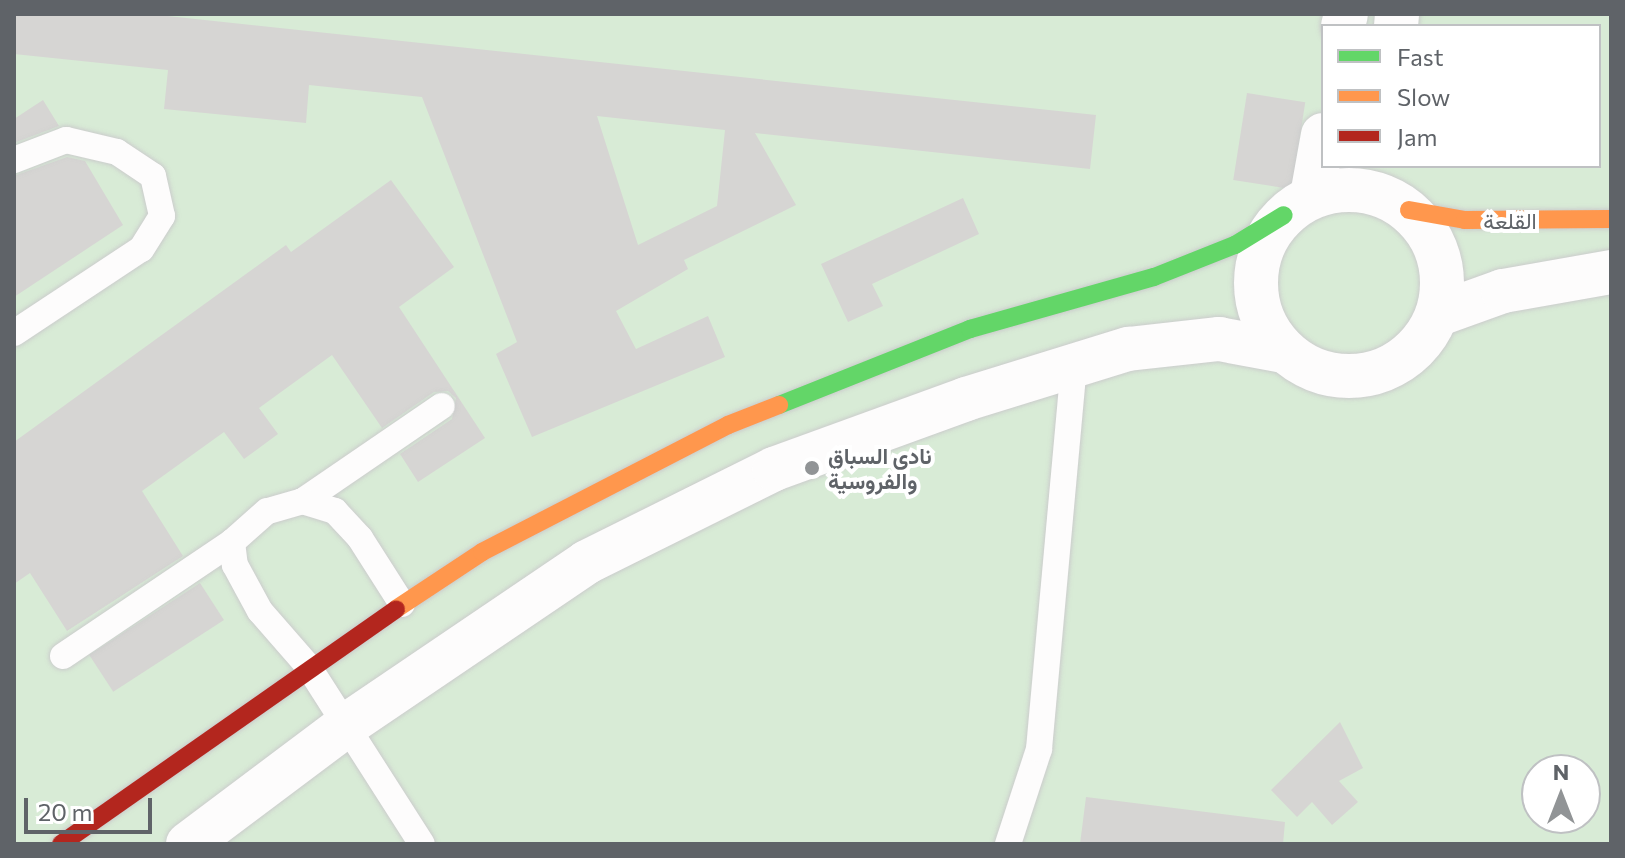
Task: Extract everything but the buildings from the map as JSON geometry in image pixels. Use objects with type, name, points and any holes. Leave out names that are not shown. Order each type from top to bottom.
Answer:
[{"type":"street","points":[[1283,351],[1262,319],[1254,283],[1262,246],[1298,206],[1321,141]]},
{"type":"street","points":[[61,844],[308,666],[482,552],[728,425],[970,329],[1154,277],[1235,245],[1298,206],[1337,190],[1390,190],[1434,240],[1444,276],[1439,314],[1420,347],[1389,369],[1352,378],[1315,372],[1283,351],[1219,339],[1128,349],[966,399],[761,475],[587,562],[345,726],[188,844]]},
{"type":"street","name":"القلعة","points":[[1390,190],[1465,220],[1611,219]]},
{"type":"street","points":[[1439,314],[1503,291],[1611,272]]},
{"type":"lane","points":[[14,160],[66,140],[117,152],[153,176],[162,216],[141,249],[14,333]]},
{"type":"lane","points":[[1008,844],[1039,749],[1074,367]]},
{"type":"lane","points":[[63,656],[232,542],[267,511],[303,501],[442,406]]},
{"type":"lane","points":[[303,501],[335,511],[402,604]]},
{"type":"lane","points":[[232,542],[235,565],[253,600],[308,666],[422,844]]},
{"type":"green space","name":"نادي السباق والفروسية","points":[[14,14],[1611,14],[1611,844],[14,844]]},
{"type":"traffic: fast","points":[[779,405],[970,329],[1154,277],[1235,245],[1284,215]]},
{"type":"traffic: slow","points":[[1409,210],[1465,220],[1611,219]]},
{"type":"traffic: slow","points":[[396,609],[482,552],[728,425],[779,405]]},
{"type":"traffic: jam","points":[[61,844],[396,609]]},
{"type":"place","name":"نادي السباق والفروسية","points":[[812,468]]}]
